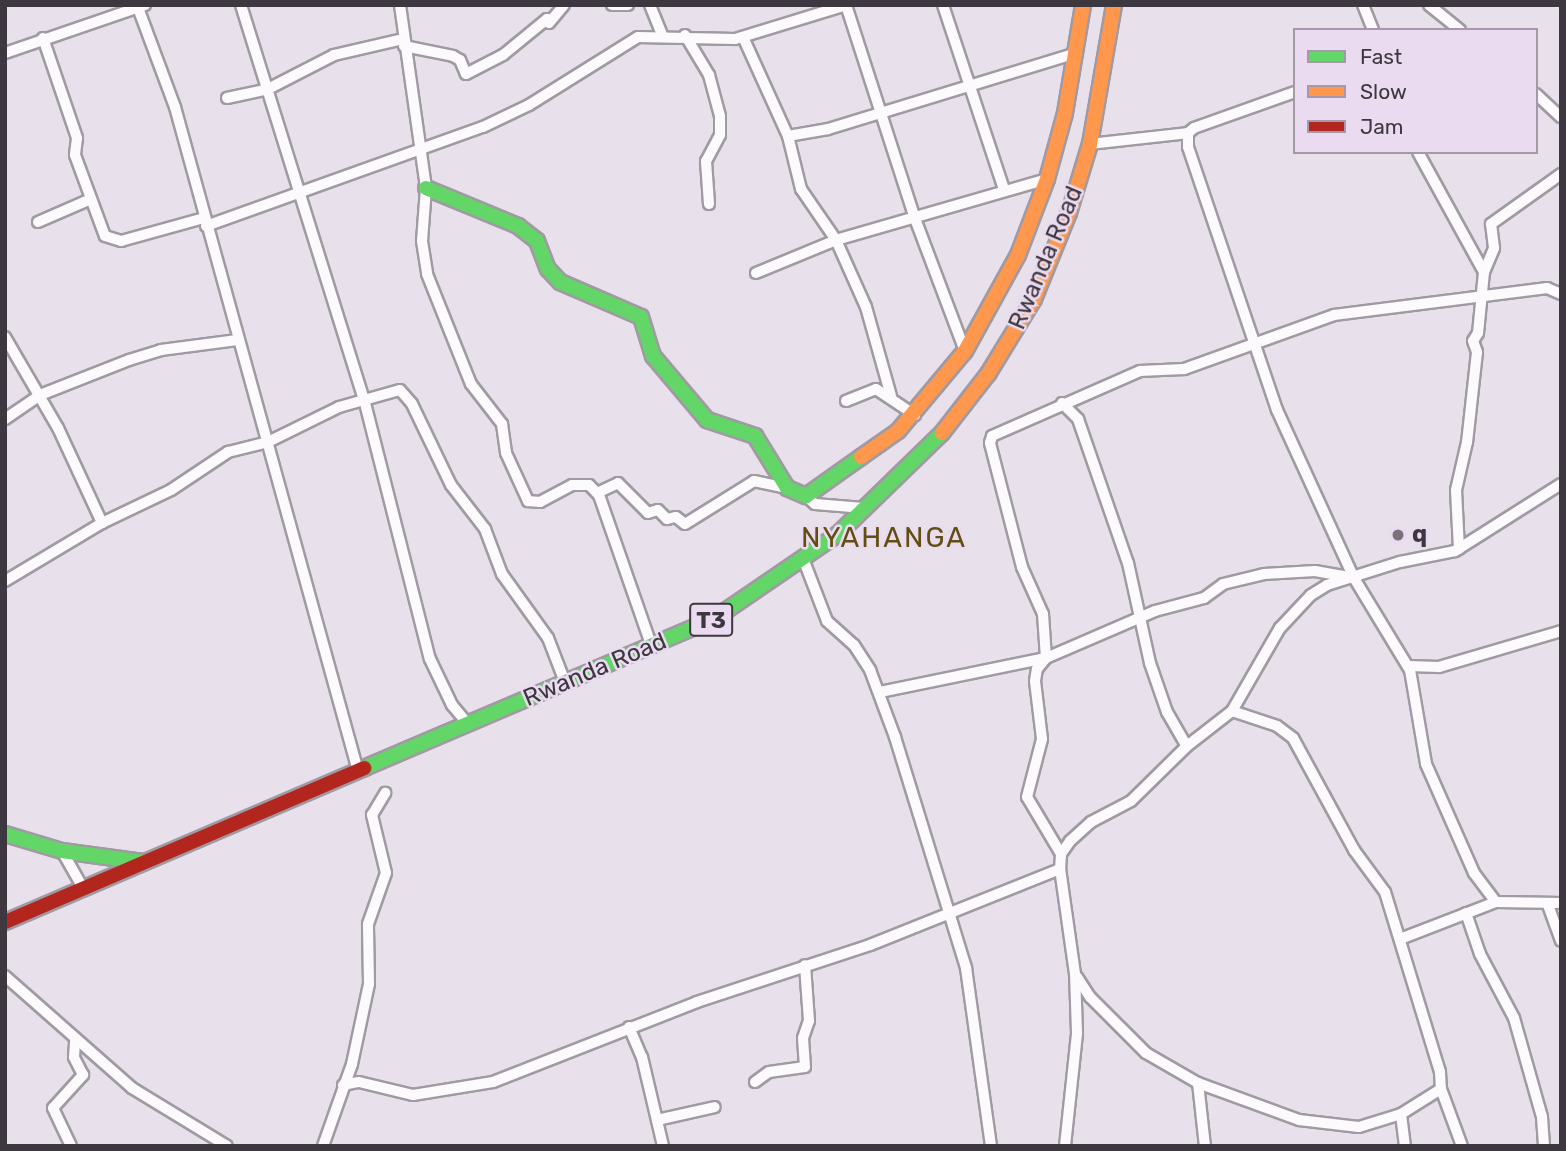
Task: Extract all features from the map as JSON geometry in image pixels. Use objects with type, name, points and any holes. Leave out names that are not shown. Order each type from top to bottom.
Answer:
[{"type":"main road","points":[[426,188],[518,226],[537,241],[548,269],[560,282],[641,317],[648,328],[653,356],[707,420],[755,436],[781,472],[787,488],[806,496],[915,415],[965,351],[1018,255],[1047,179],[1077,53],[1083,5]]},
{"type":"main road","name":"Rwanda Road","points":[[5,922],[715,618],[804,561],[868,509],[957,416],[1014,334],[1069,213],[1090,144],[1114,5]]},
{"type":"main road","points":[[5,834],[62,851],[143,862]]},
{"type":"street","points":[[241,5],[364,399],[427,649],[452,705],[468,724]]},
{"type":"street","points":[[400,5],[403,43],[426,188],[422,241],[427,274],[471,384],[502,424],[506,453],[528,501],[540,502],[561,488],[582,484],[597,493],[652,647]]},
{"type":"street","points":[[227,97],[266,90],[334,55],[403,43],[453,56],[460,60],[466,74],[503,55],[547,19],[549,23],[568,5]]},
{"type":"street","points":[[612,5],[628,5]]},
{"type":"street","points":[[650,5],[662,35]]},
{"type":"street","points":[[43,38],[77,138],[74,151],[91,199],[105,236],[116,241],[205,222],[300,194],[420,151],[529,105],[638,37],[743,37],[846,5],[914,216],[965,351]]},
{"type":"street","points":[[943,5],[1004,189]]},
{"type":"street","points":[[1363,5],[1372,28]]},
{"type":"street","points":[[1429,5],[1458,28]]},
{"type":"street","points":[[5,53],[140,6],[175,107],[237,340],[268,442],[285,519],[358,771]]},
{"type":"street","points":[[685,35],[709,75],[720,116],[720,135],[705,161],[709,204]]},
{"type":"street","points":[[743,37],[788,136],[801,189],[836,240],[872,321],[891,396]]},
{"type":"street","points":[[788,136],[818,132],[968,83],[1077,53]]},
{"type":"street","points":[[1090,144],[1188,132],[1293,93]]},
{"type":"street","points":[[1538,96],[1561,117]]},
{"type":"street","points":[[1188,132],[1188,147],[1277,410],[1354,578],[1408,666],[1420,705],[1420,743],[1426,764],[1475,873],[1496,902]]},
{"type":"street","points":[[1419,154],[1484,272]]},
{"type":"street","points":[[1459,549],[1456,490],[1467,442],[1479,296],[1484,272],[1494,248],[1491,223],[1561,174]]},
{"type":"street","points":[[756,273],[836,240],[1004,189],[1047,179]]},
{"type":"street","points":[[38,222],[91,199]]},
{"type":"street","points":[[1061,854],[1027,797],[1042,739],[1037,669],[1045,658],[1043,614],[1022,567],[990,443],[998,430],[1140,371],[1184,369],[1334,315],[1547,288],[1561,294]]},
{"type":"street","points":[[5,337],[40,395],[102,523]]},
{"type":"street","points":[[5,419],[40,395],[161,350],[237,340]]},
{"type":"street","points":[[846,401],[872,388],[891,396],[915,415]]},
{"type":"street","points":[[5,580],[102,523],[171,491],[229,452],[268,442],[325,413],[400,390],[406,395],[451,485],[485,529],[496,564],[548,638],[565,682]]},
{"type":"street","points":[[1062,403],[1078,419],[1128,563],[1138,622],[1167,712],[1187,746]]},
{"type":"street","points":[[597,493],[618,484],[648,513],[658,510],[667,519],[676,517],[685,524],[754,481],[787,488]]},
{"type":"street","points":[[1065,1146],[1076,1062],[1075,974],[1060,869],[1061,854],[1078,831],[1130,801],[1187,746],[1232,711],[1287,619],[1320,589],[1459,549],[1561,484]]},
{"type":"street","points":[[806,496],[823,506],[868,509]]},
{"type":"street","points":[[804,561],[827,621],[860,652],[880,692],[966,968],[991,1146]]},
{"type":"street","points":[[880,692],[1045,658],[1138,622],[1160,609],[1204,598],[1223,584],[1264,574],[1315,572],[1354,578]]},
{"type":"street","points":[[1408,666],[1439,667],[1561,631]]},
{"type":"street","points":[[1232,711],[1276,726],[1293,738],[1354,850],[1385,892],[1440,1072],[1441,1089],[1462,1146]]},
{"type":"street","points":[[323,1146],[343,1085],[369,984],[371,909],[386,878],[372,820],[385,793]]},
{"type":"street","points":[[62,851],[83,888]]},
{"type":"street","points":[[343,1085],[359,1082],[413,1095],[470,1088],[549,1063],[629,1027],[805,965],[870,946],[1060,869]]},
{"type":"street","points":[[1400,939],[1496,902],[1548,905],[1561,902]]},
{"type":"street","points":[[1548,905],[1561,941]]},
{"type":"street","points":[[1466,912],[1480,954],[1514,1018],[1542,1117],[1544,1146]]},
{"type":"street","points":[[755,1082],[769,1072],[805,1067],[803,1038],[809,1021],[805,965]]},
{"type":"street","points":[[1075,974],[1090,997],[1139,1046],[1198,1083],[1298,1120],[1359,1127],[1401,1114],[1441,1089]]},
{"type":"street","points":[[5,976],[75,1041],[132,1088],[227,1146]]},
{"type":"street","points":[[629,1027],[642,1057],[663,1146]]},
{"type":"street","points":[[71,1146],[53,1108],[58,1098],[81,1080],[72,1051],[75,1041]]},
{"type":"street","points":[[1198,1083],[1205,1146]]},
{"type":"street","points":[[657,1120],[715,1107]]},
{"type":"street","points":[[1401,1114],[1405,1146]]},
{"type":"traffic: fast","points":[[426,188],[518,226],[537,241],[548,269],[560,282],[641,317],[653,356],[707,420],[755,436],[787,488],[806,496],[861,457]]},
{"type":"traffic: fast","points":[[364,768],[715,618],[838,534],[942,433]]},
{"type":"traffic: fast","points":[[5,834],[62,851],[143,862]]},
{"type":"traffic: slow","points":[[861,457],[898,431],[965,351],[1018,255],[1047,179],[1065,113],[1083,5]]},
{"type":"traffic: slow","points":[[942,433],[988,374],[1034,299],[1069,213],[1090,144],[1114,5]]},
{"type":"traffic: jam","points":[[5,922],[364,768]]},
{"type":"place","name":"q","points":[[1398,535]]},
{"type":"district","name":"NYAHANGA","points":[[884,538]]}]
